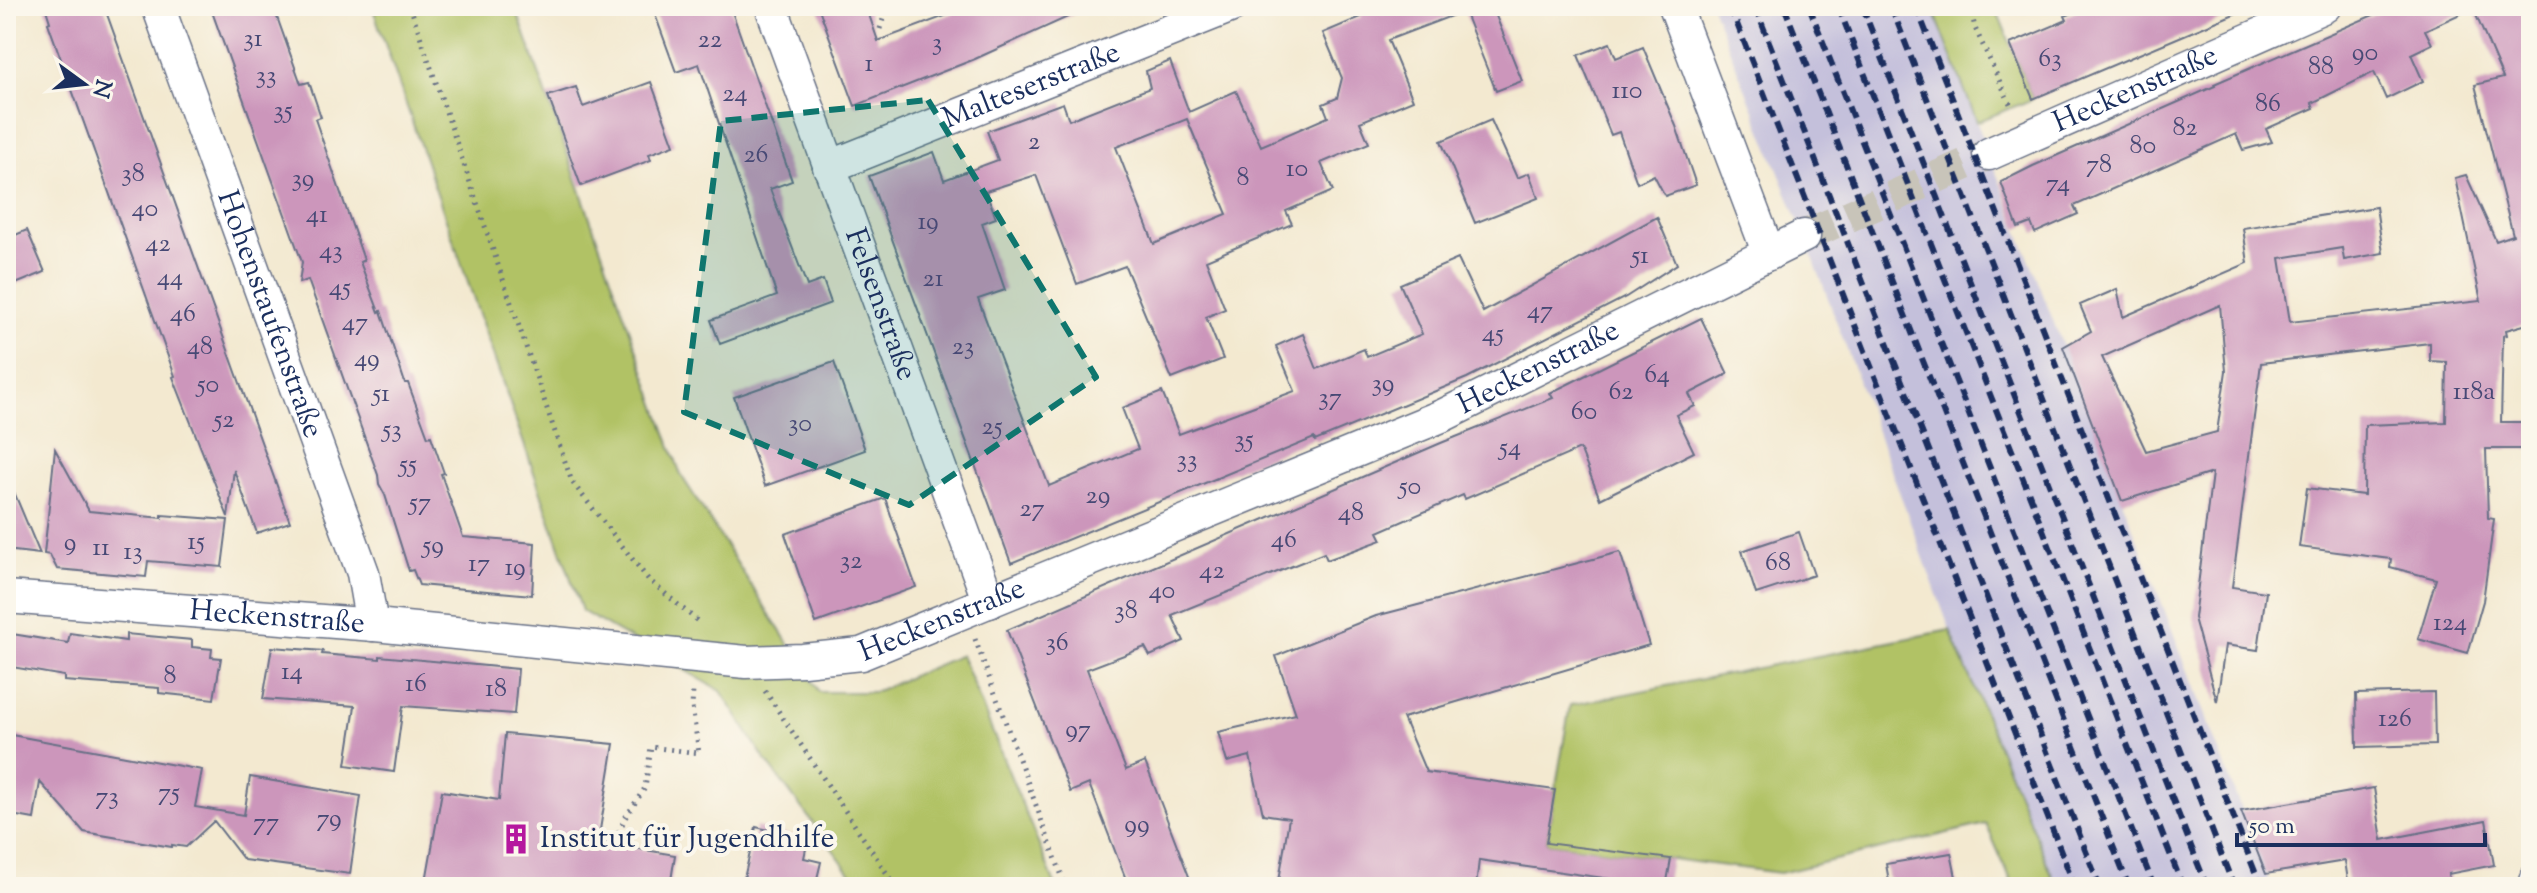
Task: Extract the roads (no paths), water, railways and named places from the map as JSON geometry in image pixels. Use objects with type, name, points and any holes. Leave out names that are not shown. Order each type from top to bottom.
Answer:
[{"type":"street","name":"Hohenstaufenstraße","points":[[158,6],[363,573],[372,625]]},
{"type":"street","name":"Felsenstraße","points":[[771,6],[829,167],[977,606]]},
{"type":"street","name":"Malteserstraße","points":[[829,167],[1232,6]]},
{"type":"street","points":[[1675,6],[1769,254]]},
{"type":"street","name":"Heckenstraße","points":[[1989,154],[2325,6]]},
{"type":"street","name":"Heckenstraße","points":[[6,597],[372,625],[746,662],[861,654],[1444,415],[1804,236]]},
{"type":"lane","points":[[2526,887],[2531,871]]},
{"type":"tunnel","points":[[1804,236],[1989,154]]},
{"type":"railway","points":[[1730,6],[2075,887]]},
{"type":"railway","points":[[1755,6],[2100,887]]},
{"type":"railway","points":[[1784,6],[2129,887]]},
{"type":"railway","points":[[1809,6],[2154,887]]},
{"type":"railway","points":[[1838,6],[2183,887]]},
{"type":"railway","points":[[1862,6],[2207,887]]},
{"type":"railway","points":[[1891,6],[2234,887]]},
{"type":"railway","points":[[1916,6],[2261,887]]},
{"type":"place","name":"Institut für Jugendhilfe","points":[[516,839]]}]
